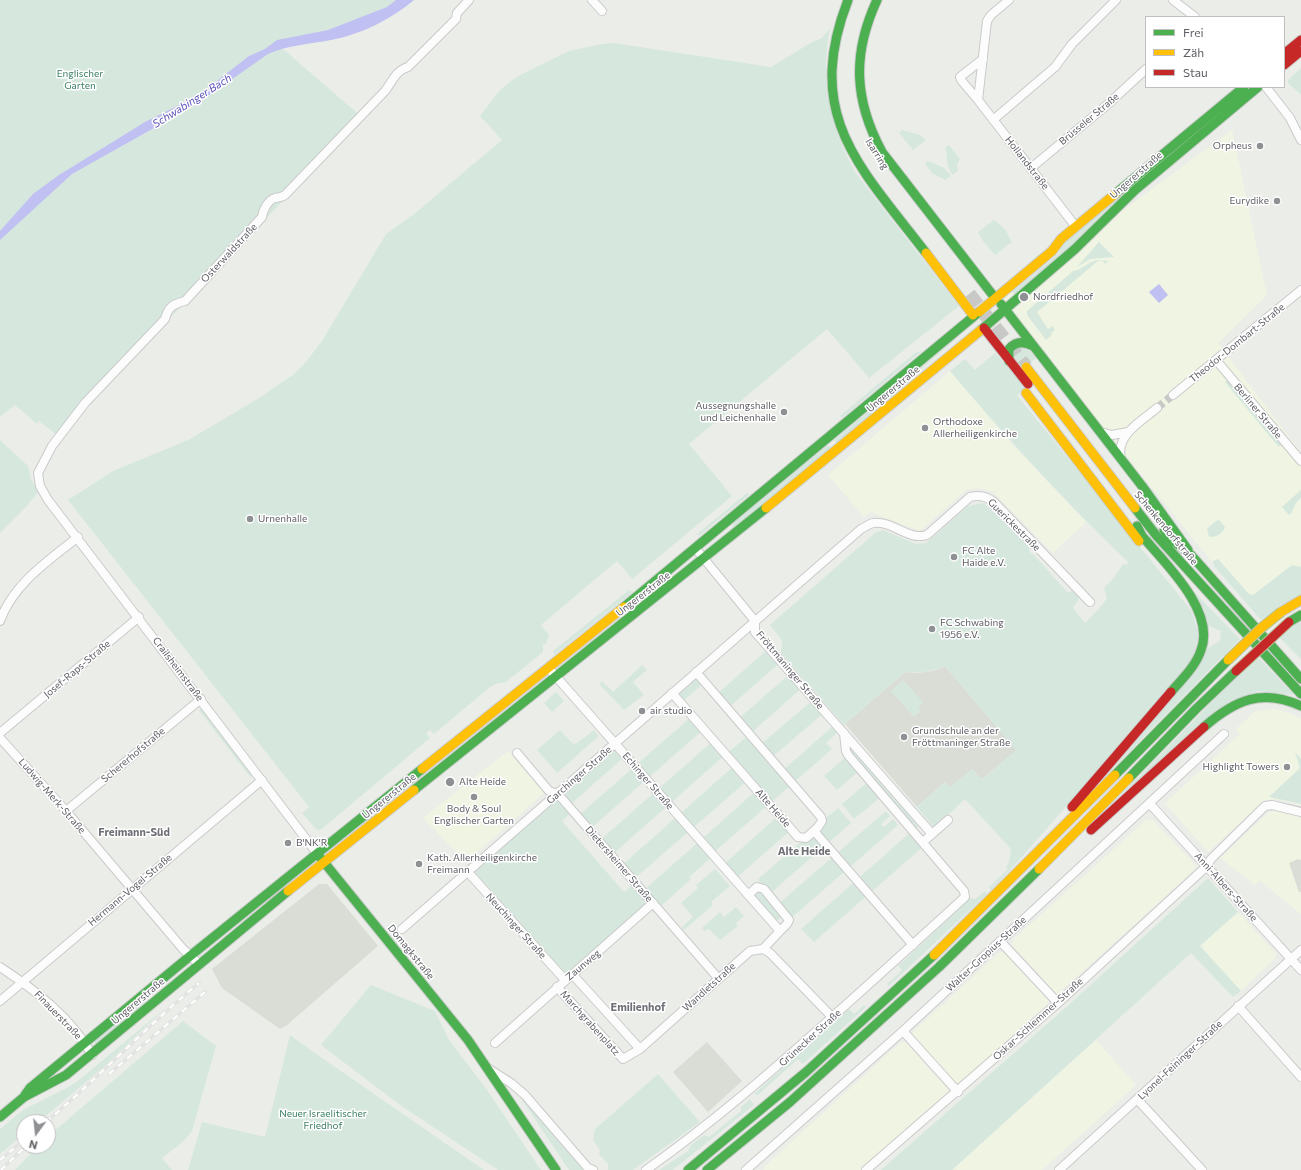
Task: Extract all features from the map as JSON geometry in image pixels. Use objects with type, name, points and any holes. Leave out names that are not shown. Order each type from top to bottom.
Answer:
[{"type":"main road","points":[[848,0],[840,16],[832,55],[834,98],[842,130],[852,154],[869,179],[973,315],[1137,526],[1225,621],[1242,632]]},
{"type":"main road","name":"Isarring","points":[[858,0],[847,27],[841,57],[843,103],[852,132],[869,163],[883,184],[969,294]]},
{"type":"main road","points":[[859,20],[873,2]]},
{"type":"main road","points":[[873,2],[862,39],[858,72],[861,102],[872,136],[924,209],[1005,309],[1178,534],[1191,554]]},
{"type":"main road","points":[[1285,53],[1301,40]]},
{"type":"main road","points":[[1285,64],[1301,51]]},
{"type":"main road","name":"Ungererstraße","points":[[24,1097],[30,1088],[84,1042],[190,957],[316,852],[696,549],[973,315],[996,298],[1052,251],[1061,240],[1076,227],[1243,88]]},
{"type":"main road","name":"Ungererstraße","points":[[0,1117],[24,1097],[66,1074],[92,1055],[199,964],[323,862],[705,559],[984,328],[1075,249],[1138,187],[1257,88]]},
{"type":"main road","name":"Isarring","points":[[865,138],[894,183]]},
{"type":"main road","points":[[1009,361],[1009,349],[1014,343],[1022,342],[1033,346]]},
{"type":"main road","name":"Schenkendorfstraße","points":[[1301,679],[1191,554],[1172,540],[1030,365],[1156,535],[1242,632],[1301,694]]},
{"type":"main road","points":[[1026,394],[1126,526],[1194,606],[1199,614],[1204,630],[1203,646],[1194,664],[1075,803],[1058,826],[1054,838]]},
{"type":"main road","points":[[1137,526],[1142,536],[1192,598],[1194,606]]},
{"type":"main road","points":[[688,1170],[754,1117],[832,1049],[942,948],[1054,838],[1228,660],[1260,629],[1281,612],[1301,600]]},
{"type":"main road","points":[[707,1170],[790,1102],[933,972],[1061,848],[1196,709],[1272,636],[1289,622],[1301,615]]},
{"type":"main road","points":[[1061,848],[1084,836],[1218,715],[1235,704],[1246,699],[1267,696],[1288,700],[1301,706]]},
{"type":"main road","name":"Domagkstraße","points":[[316,852],[456,1025],[487,1067],[556,1170]]},
{"type":"street","name":"Osterwaldstraße","points":[[40,486],[38,473],[44,460],[52,446],[85,403],[165,319],[167,312],[173,305],[185,301],[258,222],[269,203],[275,198],[281,198],[285,195],[385,91],[392,79],[401,69],[408,67],[456,19],[457,13],[469,0]]},
{"type":"street","points":[[592,0],[602,11]]},
{"type":"street","points":[[978,100],[987,21],[991,15],[1009,0]]},
{"type":"street","points":[[993,120],[1055,67],[1072,44],[1116,0]]},
{"type":"street","points":[[1173,0],[1193,16]]},
{"type":"street","name":"Hollandstraße","points":[[983,59],[960,77],[1076,227]]},
{"type":"street","name":"Brüsseler Straße","points":[[1031,168],[1107,105],[1145,70]]},
{"type":"street","points":[[1267,88],[1290,118],[1301,140]]},
{"type":"street","name":"Theodor-Dombart-Straße","points":[[1173,395],[1301,290]]},
{"type":"street","name":"Berliner Straße","points":[[1216,360],[1301,461]]},
{"type":"street","points":[[1120,458],[1121,446],[1129,431],[1157,408]]},
{"type":"street","points":[[1100,432],[1112,435],[1129,431]]},
{"type":"street","name":"Crailsheimstraße","points":[[40,486],[48,500],[139,617],[316,852]]},
{"type":"street","name":"Guerickestraße","points":[[755,621],[861,529],[872,523],[881,524],[914,536],[921,537],[927,535],[970,497],[979,495],[994,502],[1090,602]]},
{"type":"street","points":[[0,621],[10,600],[34,573],[78,537]]},
{"type":"street","name":"Fröttmaninger Straße","points":[[696,549],[755,621],[755,632],[932,834]]},
{"type":"street","name":"Josef-Raps-Straße","points":[[0,732],[139,617]]},
{"type":"street","name":"Garchinger Straße","points":[[402,929],[755,621]]},
{"type":"street","name":"Echinger Straße","points":[[548,667],[780,931]]},
{"type":"street","points":[[696,672],[821,817],[822,821],[814,831],[913,945]]},
{"type":"street","name":"Alte Heide","points":[[672,692],[798,837],[806,838],[814,831]]},
{"type":"street","name":"Schererhofstraße","points":[[66,811],[200,699]]},
{"type":"street","points":[[844,733],[848,756],[923,842],[948,820]]},
{"type":"street","name":"Walter-Gropius-Straße","points":[[752,1168],[1150,804],[1224,734]]},
{"type":"street","name":"Ludwig-Merk-Straße","points":[[0,738],[66,811],[190,957],[199,964]]},
{"type":"street","name":"Dietersheimer Straße","points":[[517,753],[549,791],[558,794],[718,978]]},
{"type":"street","name":"Hermann-Vogel-Straße","points":[[0,1001],[262,780]]},
{"type":"street","name":"Anni-Albers-Straße","points":[[1150,804],[1301,970]]},
{"type":"street","name":"Oskar-Schlemmer-Straße","points":[[866,1170],[958,1092],[1058,1003],[1207,866],[1211,859],[1265,806],[1272,805],[1301,812]]},
{"type":"street","name":"Grünecker Straße","points":[[646,1170],[729,1108],[913,945],[966,895],[923,842]]},
{"type":"street","name":"Neuchinger Straße","points":[[467,871],[565,980]]},
{"type":"street","points":[[748,895],[757,887],[764,890],[789,920],[788,924],[780,931]]},
{"type":"street","name":"Zaunweg","points":[[495,1043],[653,903]]},
{"type":"street","name":"Wandletstraße","points":[[640,1049],[750,951],[763,949],[780,931]]},
{"type":"street","points":[[1000,941],[1058,1003]]},
{"type":"street","points":[[763,949],[770,953],[832,1017]]},
{"type":"street","name":"Lyonel-Feininger-Straße","points":[[1059,1170],[1301,950]]},
{"type":"street","name":"Finauerstraße","points":[[0,967],[23,981],[41,995],[84,1042],[92,1055]]},
{"type":"street","name":"Marchgrabenplatz","points":[[557,987],[623,1059],[640,1049],[573,975]]},
{"type":"street","points":[[1238,1006],[1301,1077]]},
{"type":"street","points":[[902,1031],[958,1092]]},
{"type":"street","name":"Domagkstraße","points":[[487,1067],[511,1083],[525,1095],[588,1168],[594,1170]]},
{"type":"street","points":[[1137,1099],[1202,1170]]},
{"type":"shaded area","points":[[1232,130],[1267,295],[1218,343],[1301,453],[1301,574],[1253,595],[1249,594],[1213,561],[1212,562],[1000,301]]},
{"type":"shaded area","points":[[950,371],[1013,445],[1086,522],[1053,553],[993,492],[976,488],[966,490],[922,529],[918,530],[870,512],[864,517],[828,475]]},
{"type":"shaded area","name":"Grundschule an der Fröttmaninger Straße","points":[[945,666],[1017,750],[981,780],[972,769],[950,788],[945,782],[917,807],[845,724],[905,672],[917,673],[933,671]]},
{"type":"shaded area","points":[[1273,709],[1288,712],[1301,719],[1301,805],[1274,799],[1264,801],[1208,852],[1165,803],[1240,734],[1236,729],[1254,712]]},
{"type":"shaded area","points":[[508,751],[544,793],[466,862],[423,818]]},
{"type":"shaded area","points":[[1274,811],[1301,818],[1301,914],[1259,880],[1255,885],[1220,858],[1269,812]]},
{"type":"shaded area","points":[[1146,820],[1153,820],[1196,866],[1195,869],[1059,993],[1056,993],[1012,945],[1013,940]]},
{"type":"shaded area","points":[[1298,859],[1301,860],[1301,892],[1299,892],[1289,863]]},
{"type":"shaded area","points":[[319,884],[327,884],[378,946],[287,1025],[280,1029],[222,988],[212,969]]},
{"type":"shaded area","points":[[1238,912],[1276,954],[1275,958],[1241,991],[1200,946]]},
{"type":"shaded area","points":[[1000,952],[1005,952],[1048,1000],[1048,1003],[960,1084],[957,1083],[912,1035],[913,1032]]},
{"type":"shaded area","points":[[1096,1040],[1136,1085],[1042,1170],[952,1170]]},
{"type":"shaded area","points":[[707,1042],[742,1081],[708,1112],[673,1072]]},
{"type":"shaded area","points":[[901,1042],[905,1042],[949,1091],[949,1094],[865,1170],[764,1170],[764,1167]]},
{"type":"green space","name":"Englischer Garten","points":[[0,0],[414,0],[383,21],[351,34],[318,42],[282,48],[363,118],[57,435],[39,421],[37,424],[15,405],[0,417]]},
{"type":"green space","points":[[830,28],[826,67],[829,102],[833,119],[846,154],[855,172],[959,306],[869,378],[827,329],[689,444],[732,496],[632,579],[617,561],[541,625],[549,635],[546,644],[543,644],[543,652],[506,682],[496,684],[489,688],[434,734],[430,730],[426,733],[430,738],[322,829],[317,830],[302,813],[309,807],[68,500],[113,471],[190,439],[259,398],[294,374],[305,363],[322,341],[386,234],[414,214],[502,140],[480,116],[499,91],[512,80],[569,51],[614,43],[771,67],[812,42],[822,38]]},
{"type":"green space","points":[[1301,68],[1301,95],[1288,83],[1288,80]]},
{"type":"green space","points":[[902,130],[920,135],[926,140],[913,150],[899,133]]},
{"type":"green space","points":[[1193,134],[1092,227],[1015,295],[1012,292],[1058,254],[1064,242]]},
{"type":"green space","points":[[949,145],[960,159],[957,165],[958,170],[953,175],[948,165],[945,148]]},
{"type":"green space","points":[[928,161],[944,168],[951,176],[945,180],[932,173],[925,164]]},
{"type":"green space","points":[[994,220],[1004,228],[1012,242],[995,255],[983,241],[978,232]]},
{"type":"green space","points":[[1099,242],[1114,257],[1090,259],[1077,267]]},
{"type":"green space","points":[[1098,260],[1109,261],[1105,264],[1103,261],[1098,261],[1037,312],[1048,329],[1052,326],[1055,330],[1046,340],[1027,315],[1027,311],[1073,271]]},
{"type":"green space","points":[[969,328],[919,371],[907,385],[837,444],[834,440]]},
{"type":"green space","points":[[1016,347],[1028,349],[1036,358],[1022,369],[1013,357]]},
{"type":"green space","points":[[923,350],[842,418],[840,416],[915,353]]},
{"type":"green space","points":[[995,353],[1026,388],[1017,395],[1191,610],[1199,634],[1194,656],[1170,687],[1022,857],[991,890],[989,887],[1008,869],[1006,867],[1009,862],[1011,849],[965,799],[934,828],[917,807],[945,782],[950,787],[972,769],[982,780],[1016,750],[945,666],[925,672],[905,672],[844,725],[781,653],[782,640],[770,625],[875,533],[883,530],[916,544],[926,543],[968,506],[983,503],[994,511],[1029,546],[1030,554],[1032,553],[1068,593],[1073,590],[1080,597],[1073,608],[1085,623],[1102,605],[1107,598],[1104,588],[1112,580],[1123,564],[1127,565],[1128,562],[1037,469],[950,371],[965,359],[975,370]]},
{"type":"green space","points":[[1227,380],[1278,442],[1280,441],[1283,444],[1281,446],[1278,446],[1225,382]]},
{"type":"green space","points":[[0,440],[28,466],[31,479],[38,492],[25,508],[0,533]]},
{"type":"green space","points":[[828,445],[831,448],[707,551],[732,528],[734,522]]},
{"type":"green space","points":[[1301,490],[1301,498],[1298,500],[1289,515],[1282,507]]},
{"type":"green space","points":[[747,493],[749,495],[699,536],[697,534]]},
{"type":"green space","points":[[1219,520],[1225,527],[1223,532],[1219,535],[1209,537],[1207,529]]},
{"type":"green space","points":[[1218,559],[1249,594],[1253,595],[1292,565],[1301,567],[1301,595],[1261,620],[1214,566],[1213,561]]},
{"type":"green space","points":[[629,590],[633,592],[554,655],[553,651]]},
{"type":"green space","points":[[1192,590],[1240,639],[1085,797],[1207,648],[1220,641],[1221,631],[1209,626]]},
{"type":"green space","points":[[1301,619],[1301,659],[1279,637]]},
{"type":"green space","points":[[769,648],[781,662],[728,708],[716,695]]},
{"type":"green space","points":[[1257,656],[1294,695],[1258,691],[1108,808]]},
{"type":"green space","points":[[642,665],[647,670],[633,682],[644,695],[624,710],[599,684],[602,681],[613,692]]},
{"type":"green space","points":[[696,672],[705,682],[681,703],[672,693]]},
{"type":"green space","points":[[791,673],[803,687],[750,734],[738,719]]},
{"type":"green space","points":[[903,680],[923,702],[918,707],[921,711],[914,717],[891,691]]},
{"type":"green space","points":[[556,692],[564,701],[552,712],[544,703]]},
{"type":"green space","points":[[814,699],[825,712],[771,758],[782,771],[832,727],[837,733],[826,743],[832,749],[712,854],[713,856],[689,877],[691,879],[658,909],[653,903],[633,916],[566,974],[473,870],[615,743],[625,756],[569,806],[573,811],[562,821],[624,892],[634,884],[643,891],[757,790],[748,780],[633,880],[621,866],[735,765],[726,754],[750,734],[760,745]]},
{"type":"green space","points":[[201,709],[252,775],[250,777],[199,710]]},
{"type":"green space","points":[[692,716],[704,729],[589,830],[578,816]]},
{"type":"green space","points":[[560,730],[573,744],[577,743],[594,730],[599,736],[557,773],[537,750]]},
{"type":"green space","points":[[714,740],[726,754],[612,855],[599,841]]},
{"type":"green space","points":[[853,749],[914,819],[918,827],[915,829],[848,753]]},
{"type":"green space","points":[[1295,752],[1301,759],[1301,804],[1269,797],[1300,768]]},
{"type":"green space","points":[[848,755],[860,770],[837,790],[824,776]]},
{"type":"green space","points":[[870,780],[883,795],[854,819],[842,804]]},
{"type":"green space","points":[[838,808],[851,823],[773,891],[757,880],[818,827],[822,821]]},
{"type":"green space","points":[[886,811],[890,816],[881,824],[884,827],[893,819],[898,825],[789,920],[785,914],[773,924],[748,895],[757,887],[777,905]]},
{"type":"green space","points":[[779,815],[792,829],[734,880],[722,866]]},
{"type":"green space","points":[[913,830],[925,845],[814,942],[801,929]]},
{"type":"green space","points":[[715,869],[730,886],[711,902],[713,905],[684,930],[682,927],[693,917],[681,903],[698,888],[696,885]]},
{"type":"green space","points":[[1208,878],[1238,912],[1200,946],[1241,991],[1233,997],[1191,953],[952,1170],[881,1170],[1063,1010]]},
{"type":"green space","points":[[985,891],[987,894],[889,986],[887,984],[902,970],[898,966],[971,898],[975,899]]},
{"type":"green space","points":[[736,907],[744,916],[736,923],[738,926],[720,940],[709,929],[704,931],[702,928],[720,912],[724,917]]},
{"type":"green space","points":[[185,965],[186,966],[145,1001],[142,1007],[95,1044],[95,1041]]},
{"type":"green space","points":[[371,985],[435,1011],[449,1040],[485,1087],[541,1170],[498,1170],[400,1105],[321,1045]]},
{"type":"green space","points":[[864,1005],[866,1007],[803,1064],[798,1059],[758,1095],[754,1094],[849,1009],[854,1014]]},
{"type":"green space","points":[[164,1009],[107,1064],[48,1114],[18,1114],[79,1080]]},
{"type":"green space","points":[[183,1021],[216,1046],[192,1131],[184,1141],[162,1158],[172,1170],[15,1170],[30,1154],[56,1154],[56,1130]]},
{"type":"green space","name":"Neuer Israelitischer Friedhof","points":[[290,1035],[484,1170],[188,1170],[202,1122],[265,1137]]},
{"type":"green space","points":[[658,1074],[700,1122],[633,1170],[608,1170],[608,1164],[599,1154],[600,1150],[593,1140],[595,1129]]},
{"type":"green space","points":[[516,1091],[585,1170],[569,1170]]},
{"type":"green space","points":[[750,1099],[754,1105],[673,1170],[659,1170],[688,1151],[691,1145],[704,1135],[709,1137],[741,1111],[741,1107]]},
{"type":"green space","points":[[16,1116],[16,1141],[0,1154],[0,1129]]},
{"type":"water","name":"Schwabinger Bach","points":[[396,0],[414,0],[395,14],[365,30],[331,40],[291,47],[268,54],[195,105],[72,174],[0,240],[0,231],[33,194],[59,175],[145,122],[189,100],[213,84],[249,56],[265,49],[277,40],[328,30],[387,7]]},
{"type":"water","points":[[1159,284],[1168,295],[1159,303],[1149,292]]},
{"type":"tunnel","points":[[969,294],[1026,367]]},
{"type":"tunnel","points":[[1157,408],[1173,395]]},
{"type":"railway","points":[[55,1114],[199,983]]},
{"type":"railway","points":[[109,1074],[205,992]]},
{"type":"railway","points":[[0,1160],[16,1147]]},
{"type":"railway","points":[[1,1170],[18,1154]]},
{"type":"traffic: fast","points":[[848,0],[836,41],[832,76],[836,108],[845,138],[860,166],[926,253]]},
{"type":"traffic: fast","points":[[877,0],[863,39],[860,58],[862,95],[866,114],[873,133],[882,152],[995,298]]},
{"type":"traffic: fast","points":[[1115,194],[1243,88]]},
{"type":"traffic: fast","points":[[981,330],[1075,249],[1135,190],[1257,88]]},
{"type":"traffic: fast","points":[[1001,304],[1142,486],[1188,550]]},
{"type":"traffic: fast","points":[[624,607],[979,312]]},
{"type":"traffic: fast","points":[[1009,361],[1009,349],[1014,344],[1026,343],[1033,346]]},
{"type":"traffic: fast","points":[[414,790],[766,508]]},
{"type":"traffic: fast","points":[[1135,508],[1156,535],[1301,694]]},
{"type":"traffic: fast","points":[[1137,526],[1142,536],[1186,588],[1195,604],[1201,620],[1204,635],[1199,656],[1171,692]]},
{"type":"traffic: fast","points":[[1164,530],[1172,540],[1191,555],[1301,679]]},
{"type":"traffic: fast","points":[[1289,622],[1301,615]]},
{"type":"traffic: fast","points":[[1115,775],[1228,660]]},
{"type":"traffic: fast","points":[[1129,778],[1196,709],[1236,671]]},
{"type":"traffic: fast","points":[[1204,727],[1227,710],[1250,700],[1274,698],[1301,706]]},
{"type":"traffic: fast","points":[[25,1095],[30,1088],[195,952],[422,769]]},
{"type":"traffic: fast","points":[[319,856],[468,1040],[556,1170]]},
{"type":"traffic: fast","points":[[707,1170],[790,1102],[939,967],[1039,869]]},
{"type":"traffic: fast","points":[[0,1117],[24,1097],[66,1075],[288,891]]},
{"type":"traffic: fast","points":[[688,1170],[806,1072],[934,955]]},
{"type":"traffic: slow","points":[[979,312],[1052,251],[1061,239],[1115,194]]},
{"type":"traffic: slow","points":[[926,253],[973,315]]},
{"type":"traffic: slow","points":[[766,508],[981,330]]},
{"type":"traffic: slow","points":[[1026,367],[1135,508]]},
{"type":"traffic: slow","points":[[1026,393],[1139,541]]},
{"type":"traffic: slow","points":[[1281,612],[1301,600]]},
{"type":"traffic: slow","points":[[422,769],[624,607]]},
{"type":"traffic: slow","points":[[1228,660],[1260,629],[1281,612]]},
{"type":"traffic: slow","points":[[934,955],[1115,775]]},
{"type":"traffic: slow","points":[[1039,869],[1129,778]]},
{"type":"traffic: slow","points":[[288,891],[414,790]]},
{"type":"traffic: jam","points":[[1285,53],[1301,40]]},
{"type":"traffic: jam","points":[[1285,64],[1301,51]]},
{"type":"traffic: jam","points":[[984,328],[1028,384]]},
{"type":"traffic: jam","points":[[1236,671],[1289,622]]},
{"type":"traffic: jam","points":[[1072,807],[1171,692]]},
{"type":"traffic: jam","points":[[1091,830],[1204,727]]},
{"type":"place","name":"Orpheus","points":[[1260,146]]},
{"type":"place","name":"Eurydike","points":[[1277,201]]},
{"type":"place","name":"Nordfriedhof","points":[[1024,297]]},
{"type":"place","name":"Aussegnungshalle und Leichenhalle","points":[[784,412]]},
{"type":"place","name":"Orthodoxe Allerheiligenkirche","points":[[925,428]]},
{"type":"place","name":"Urnenhalle","points":[[250,519]]},
{"type":"place","name":"FC Alte Haide e.V.","points":[[954,557]]},
{"type":"place","name":"FC Schwabing 1956 e.V.","points":[[932,629]]},
{"type":"place","name":"air studio","points":[[642,711]]},
{"type":"place","name":"Grundschule an der Fröttmaninger Straße","points":[[904,737]]},
{"type":"place","name":"Highlight Towers","points":[[1287,767]]},
{"type":"place","name":"Alte Heide","points":[[450,782]]},
{"type":"place","name":"Body & Soul Englischer Garten","points":[[474,797]]},
{"type":"place","name":"B'NK'R","points":[[288,843]]},
{"type":"place","name":"Kath. Allerheiligenkirche Freimann","points":[[419,864]]},
{"type":"district","name":"Freimann-Süd","points":[[134,832]]},
{"type":"district","name":"Alte Heide","points":[[804,851]]},
{"type":"district","name":"Emilienhof","points":[[638,1007]]}]
